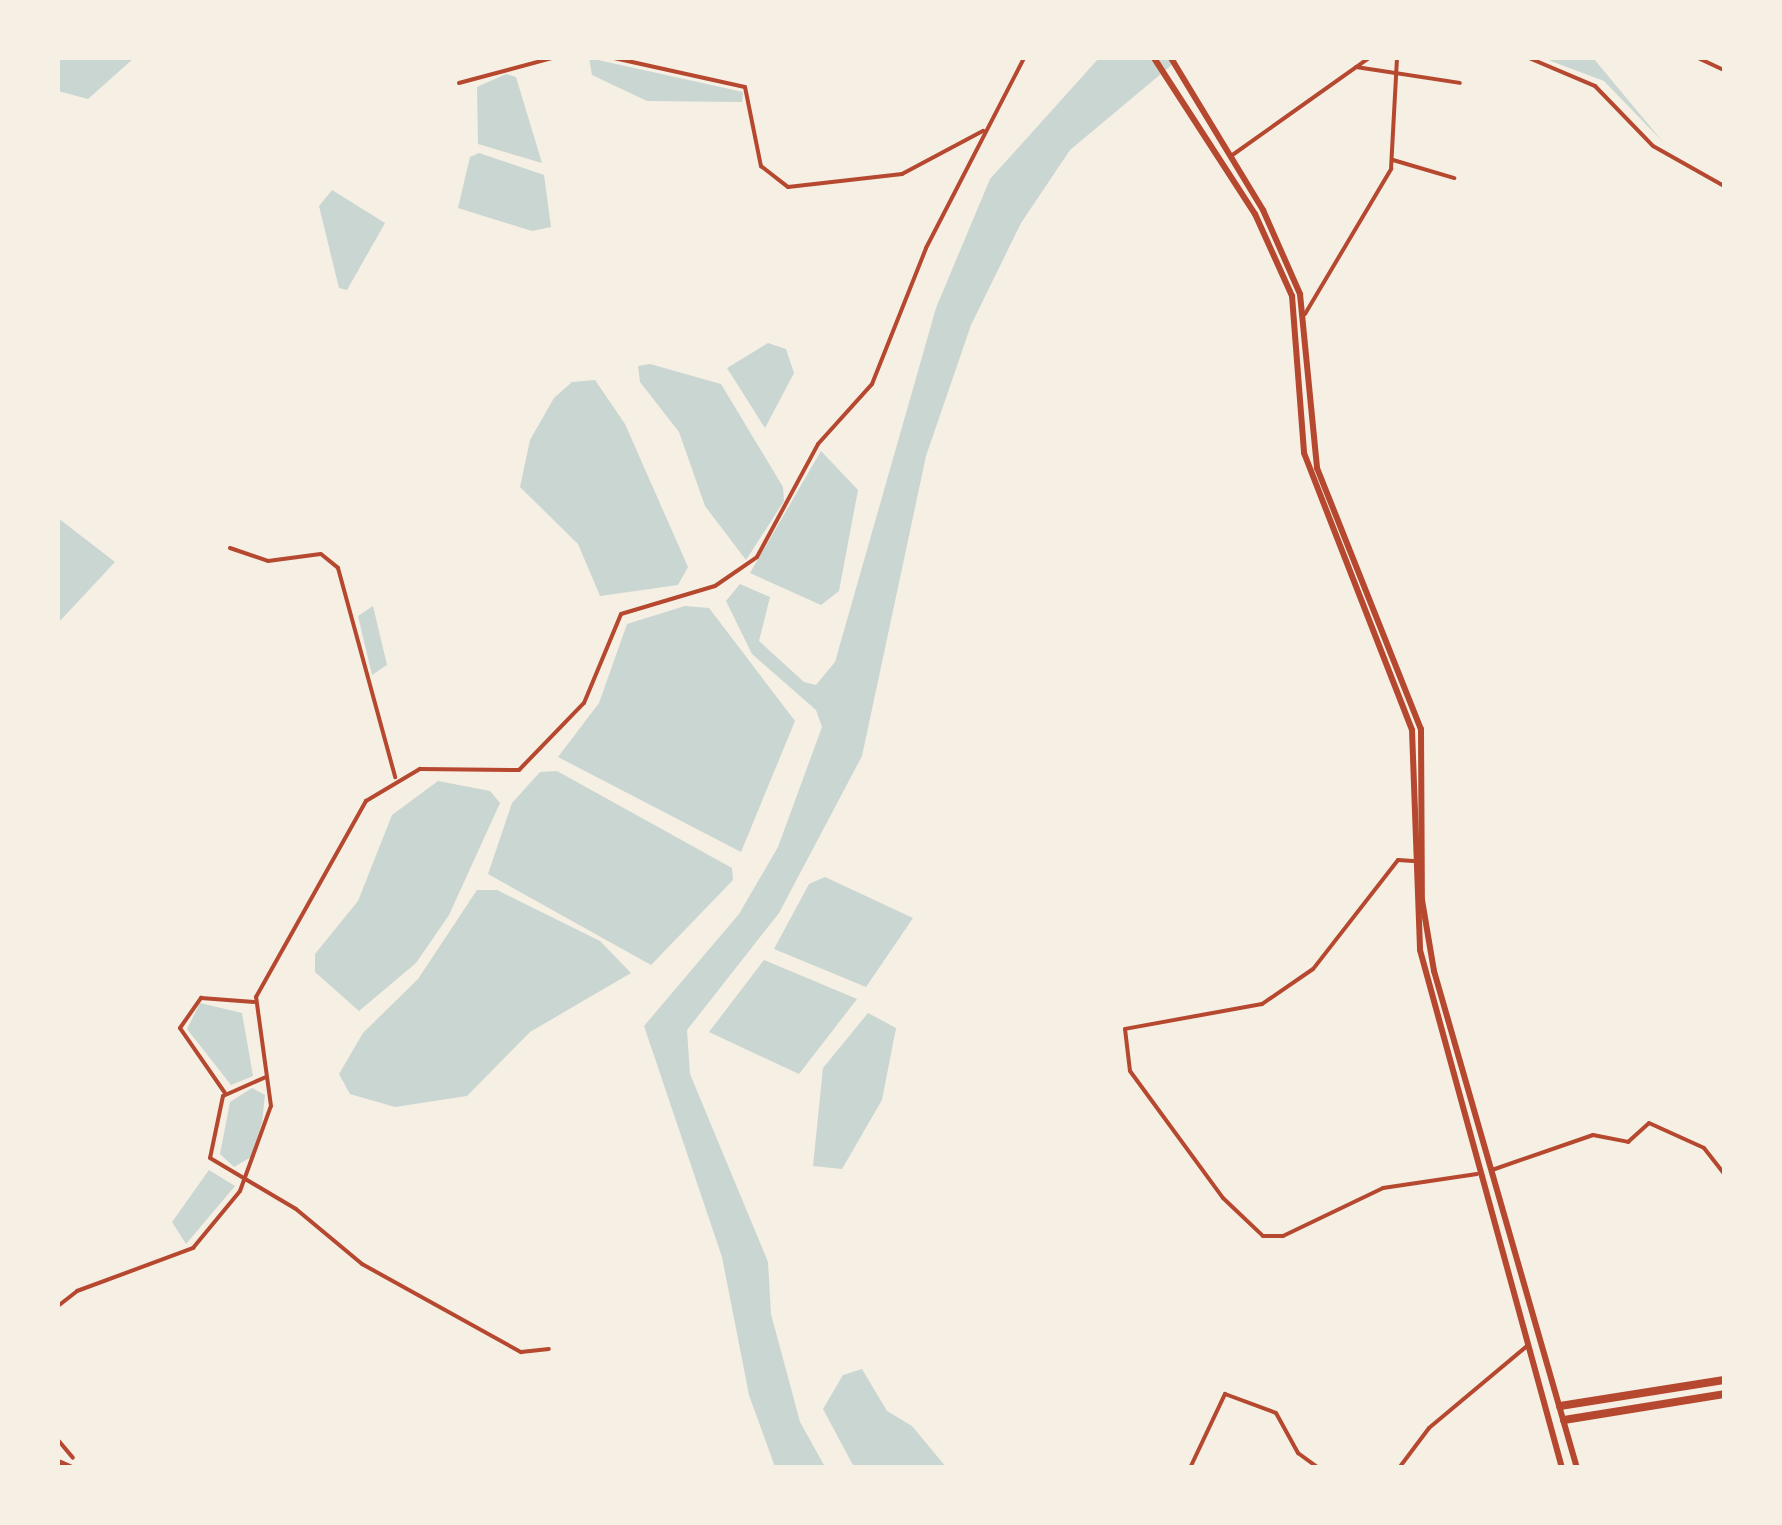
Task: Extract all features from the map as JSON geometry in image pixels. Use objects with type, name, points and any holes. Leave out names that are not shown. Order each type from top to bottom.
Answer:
[{"type":"highway","points":[[1560,1406],[1724,1380]]},
{"type":"highway","points":[[1564,1420],[1724,1394]]},
{"type":"highway","points":[[58,1463],[72,1463]]},
{"type":"main road","points":[[1154,58],[1255,214],[1292,296],[1308,470],[1412,730],[1413,861],[1420,950],[1477,1174],[1562,1468]]},
{"type":"main road","points":[[1171,58],[1282,246],[1305,314],[1317,468],[1421,728],[1424,921],[1577,1468]]},
{"type":"main road","points":[[1477,1174],[1492,1170]]},
{"type":"street","points":[[459,84],[552,58]]},
{"type":"street","points":[[614,58],[746,87],[760,166],[788,187],[902,174],[986,128]]},
{"type":"street","points":[[58,1306],[82,1288],[193,1248],[245,1181],[268,1129],[267,1077],[255,1002],[344,832],[395,777],[434,768],[519,770],[584,703],[621,614],[700,592],[751,564],[818,444],[872,384],[986,128],[1024,58]]},
{"type":"street","points":[[1231,156],[1369,58]]},
{"type":"street","points":[[1305,314],[1394,160],[1397,58]]},
{"type":"street","points":[[1529,58],[1595,86],[1653,146],[1724,186]]},
{"type":"street","points":[[1698,58],[1724,70]]},
{"type":"street","points":[[1356,67],[1399,70],[1460,82]]},
{"type":"street","points":[[1394,160],[1454,178]]},
{"type":"street","points":[[230,548],[262,561],[321,554],[338,568],[395,777]]},
{"type":"street","points":[[1413,861],[1398,860],[1314,969],[1262,1004],[1125,1029],[1130,1071],[1223,1198],[1263,1236],[1283,1236],[1383,1188],[1477,1174]]},
{"type":"street","points":[[255,1002],[201,998],[180,1028],[225,1093],[210,1158],[296,1208],[333,1246],[516,1349],[549,1349]]},
{"type":"street","points":[[225,1093],[267,1077]]},
{"type":"street","points":[[1492,1170],[1594,1135],[1628,1142],[1648,1123],[1704,1148],[1724,1174]]},
{"type":"street","points":[[1399,1468],[1428,1428],[1527,1346]]},
{"type":"street","points":[[1190,1468],[1224,1394],[1276,1413],[1298,1454],[1320,1468]]},
{"type":"street","points":[[58,1440],[72,1463]]},
{"type":"shaded area","points":[[58,58],[134,58],[88,99],[58,91]]},
{"type":"shaded area","points":[[589,58],[743,92],[742,102],[647,101],[592,75]]},
{"type":"shaded area","points":[[1099,58],[1180,58],[1070,150],[1021,223],[971,325],[926,456],[862,756],[779,913],[687,1030],[690,1074],[768,1262],[771,1314],[800,1422],[825,1467],[775,1467],[749,1395],[722,1257],[644,1026],[739,914],[778,847],[822,727],[816,710],[752,654],[726,601],[740,584],[770,597],[759,641],[804,682],[816,685],[835,662],[936,308],[990,179]]},
{"type":"shaded area","points":[[1543,58],[1594,59],[1663,142],[1604,81]]},
{"type":"shaded area","points":[[506,74],[516,77],[542,163],[478,144],[477,87]]},
{"type":"shaded area","points":[[479,153],[544,175],[551,227],[532,231],[458,208],[470,157]]},
{"type":"shaded area","points":[[332,190],[385,223],[347,290],[339,288],[319,206]]},
{"type":"shaded area","points":[[768,343],[786,349],[794,373],[765,428],[727,368]]},
{"type":"shaded area","points":[[650,364],[721,384],[783,487],[784,501],[746,560],[705,506],[679,432],[640,382],[638,366]]},
{"type":"shaded area","points":[[595,380],[625,424],[688,567],[678,585],[600,596],[578,544],[520,487],[530,440],[554,398],[572,382]]},
{"type":"shaded area","points":[[821,451],[858,490],[839,591],[821,605],[750,573]]},
{"type":"shaded area","points":[[58,518],[115,562],[58,623]]},
{"type":"shaded area","points":[[373,606],[387,665],[372,675],[358,616]]},
{"type":"shaded area","points":[[685,606],[709,608],[795,721],[741,852],[558,757],[599,703],[627,624]]},
{"type":"shaded area","points":[[557,771],[732,868],[733,880],[651,965],[488,874],[512,803],[540,772]]},
{"type":"shaded area","points":[[438,781],[490,791],[500,803],[449,915],[416,963],[359,1011],[315,972],[315,954],[358,901],[392,815]]},
{"type":"shaded area","points":[[825,877],[913,918],[866,987],[774,949],[809,884]]},
{"type":"shaded area","points":[[477,890],[497,890],[600,941],[631,973],[530,1032],[467,1096],[395,1107],[350,1094],[339,1074],[363,1033],[418,979]]},
{"type":"shaded area","points":[[764,960],[857,999],[799,1074],[709,1032]]},
{"type":"shaded area","points":[[200,1003],[242,1013],[253,1076],[231,1085],[187,1029]]},
{"type":"shaded area","points":[[868,1013],[896,1028],[882,1100],[842,1169],[813,1166],[823,1068]]},
{"type":"shaded area","points":[[252,1088],[265,1095],[262,1122],[251,1157],[234,1167],[220,1154],[230,1102]]},
{"type":"shaded area","points":[[209,1170],[235,1186],[186,1244],[172,1222]]},
{"type":"shaded area","points":[[862,1369],[887,1411],[912,1426],[946,1467],[854,1467],[823,1409],[843,1375]]}]
